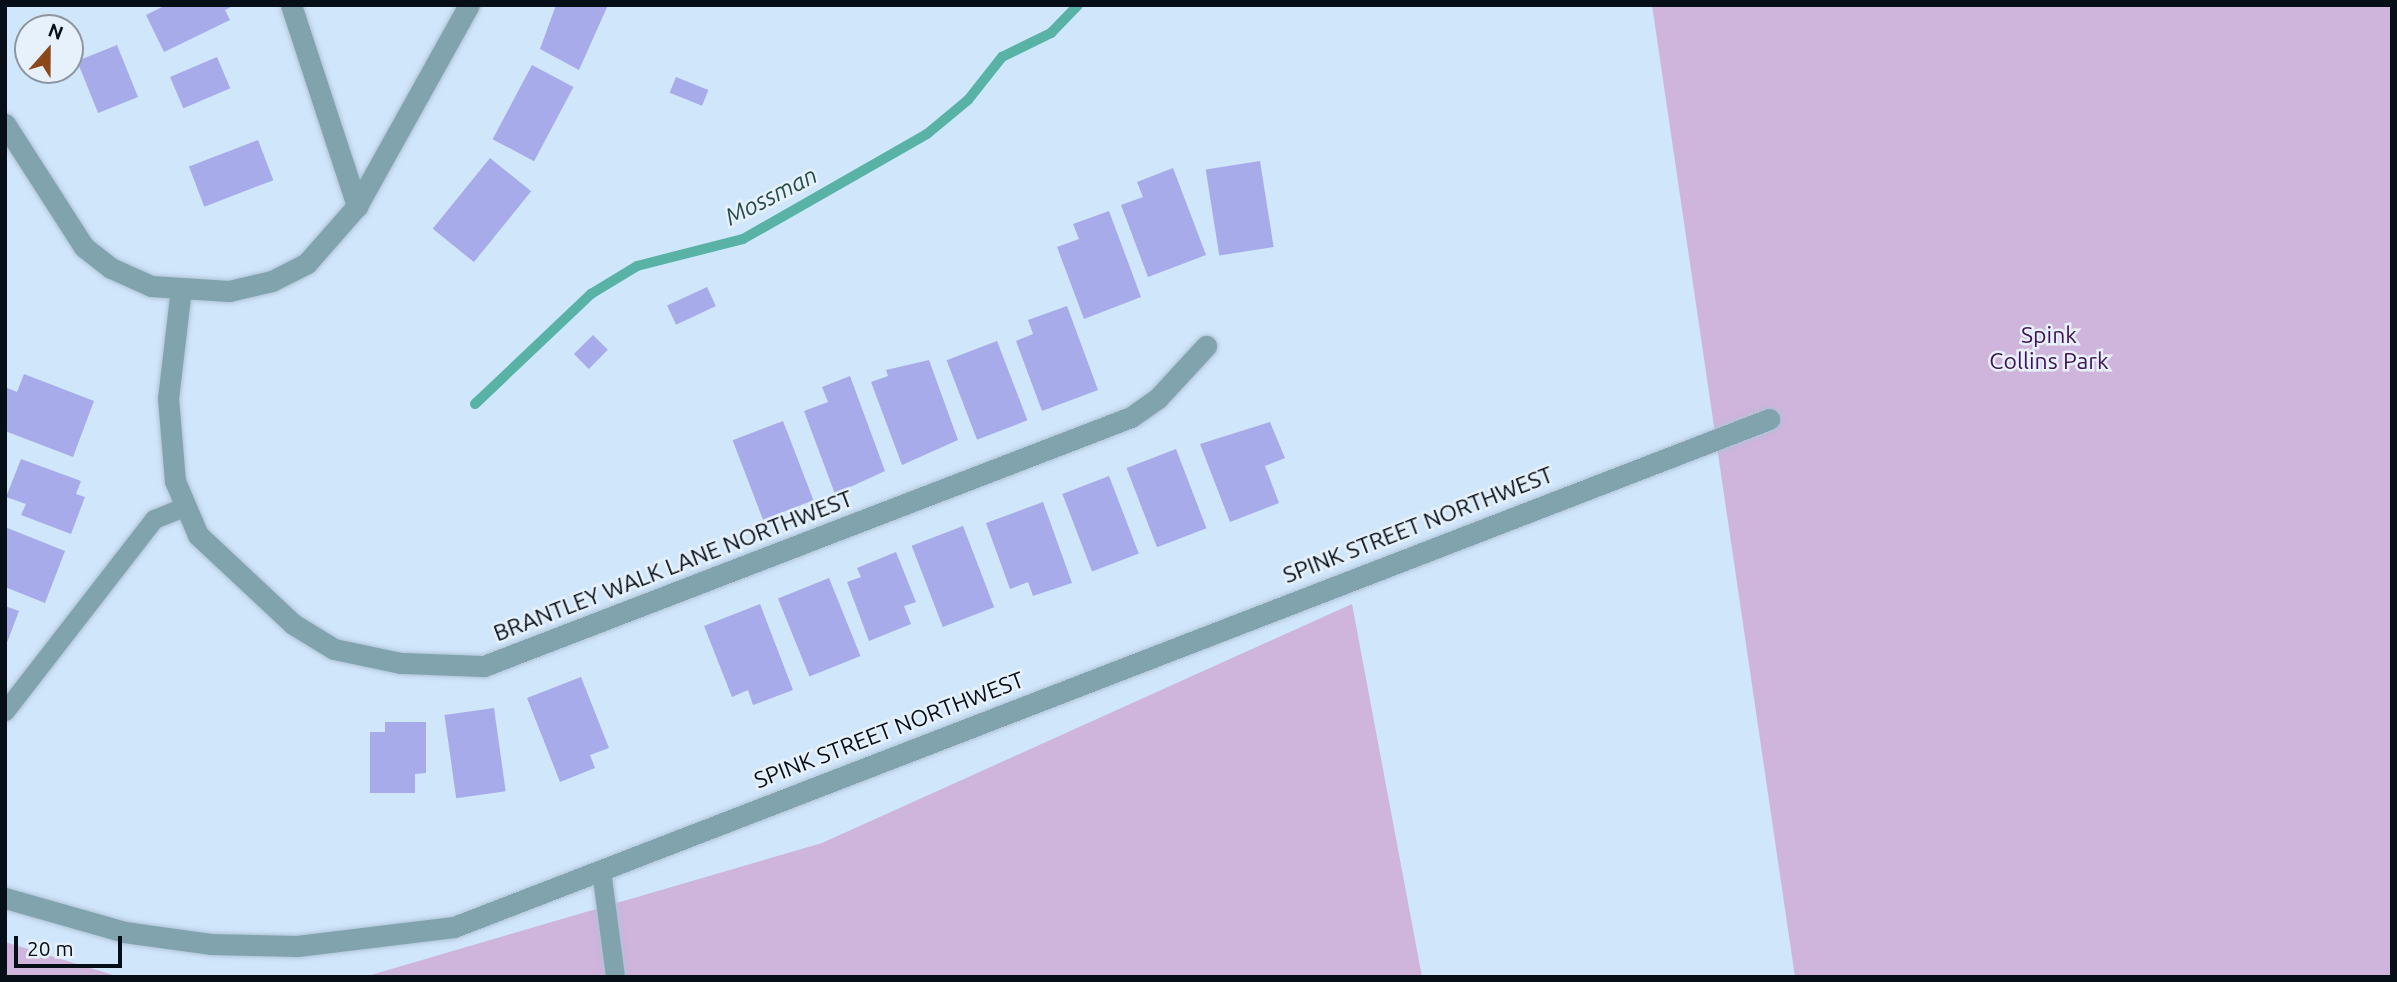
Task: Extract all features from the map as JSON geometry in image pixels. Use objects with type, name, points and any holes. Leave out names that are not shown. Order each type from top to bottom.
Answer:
[{"type":"street","points":[[291,5],[357,206]]},
{"type":"street","points":[[5,124],[84,247],[151,286],[229,291],[272,281],[307,263],[357,206],[469,5]]},
{"type":"street","name":"BRANTLEY WALK LANE NORTHWEST","points":[[181,288],[168,398],[175,481],[198,535],[254,591],[334,649],[401,663],[484,666],[1130,417],[1158,398],[1206,345]]},
{"type":"street","name":"SPINK STREET NORTHWEST","points":[[5,898],[124,932],[297,946],[454,927],[1769,419]]},
{"type":"lane","points":[[5,711],[154,519],[186,506]]},
{"type":"lane","points":[[601,870],[615,977]]},
{"type":"green space","name":"Spink Collins Park","points":[[1652,5],[2392,5],[2392,977],[1795,977]]},
{"type":"green space","points":[[1352,604],[1422,977],[364,977],[822,843]]},
{"type":"green space","points":[[5,942],[120,977],[5,977]]},
{"type":"building","points":[[166,5],[235,5],[225,10],[230,20],[164,52],[146,15]]},
{"type":"building","points":[[556,5],[608,5],[579,70],[540,49]]},
{"type":"building","points":[[117,45],[138,97],[98,113],[84,78],[84,58]]},
{"type":"building","points":[[217,57],[230,88],[183,108],[170,77]]},
{"type":"building","points":[[532,65],[573,87],[534,161],[493,139]]},
{"type":"building","points":[[676,77],[708,90],[702,106],[670,93]]},
{"type":"building","points":[[258,140],[273,180],[204,207],[189,167]]},
{"type":"building","points":[[490,158],[531,191],[474,262],[433,229]]},
{"type":"building","points":[[1260,161],[1274,247],[1219,256],[1206,170]]},
{"type":"building","points":[[1173,168],[1206,255],[1148,277],[1121,205],[1143,197],[1137,182]]},
{"type":"building","points":[[1109,211],[1141,297],[1084,319],[1057,247],[1079,239],[1073,224]]},
{"type":"building","points":[[707,287],[716,306],[676,325],[667,306]]},
{"type":"building","points":[[1067,306],[1098,390],[1042,411],[1016,341],[1033,334],[1028,320]]},
{"type":"building","points":[[593,335],[608,350],[589,369],[574,354]]},
{"type":"building","points":[[997,341],[1027,420],[977,440],[947,360]]},
{"type":"building","points":[[929,360],[958,440],[902,465],[871,382],[888,376],[886,370]]},
{"type":"building","points":[[24,374],[94,401],[73,457],[5,431],[5,387],[17,392]]},
{"type":"building","points":[[850,376],[885,471],[835,494],[804,411],[828,402],[822,387]]},
{"type":"building","points":[[783,421],[813,500],[763,520],[733,440]]},
{"type":"building","points":[[1270,422],[1285,458],[1265,466],[1279,503],[1230,522],[1200,444]]},
{"type":"building","points":[[1176,449],[1206,528],[1157,547],[1127,468]]},
{"type":"building","points":[[21,459],[81,481],[76,494],[85,497],[71,534],[21,515],[26,504],[6,497]]},
{"type":"building","points":[[1109,476],[1139,553],[1092,571],[1062,494]]},
{"type":"building","points":[[1043,502],[1072,583],[1033,596],[1028,582],[1010,589],[986,523]]},
{"type":"building","points":[[963,526],[994,607],[943,627],[912,546]]},
{"type":"building","points":[[5,527],[65,551],[45,603],[5,587]]},
{"type":"building","points":[[896,552],[916,602],[904,606],[911,624],[869,641],[847,582],[861,577],[857,568]]},
{"type":"building","points":[[829,578],[860,656],[809,676],[778,599]]},
{"type":"building","points":[[760,604],[793,690],[753,705],[748,690],[732,697],[704,626]]},
{"type":"building","points":[[5,606],[19,611],[5,648]]},
{"type":"building","points":[[581,677],[609,748],[590,755],[595,768],[560,782],[527,698]]},
{"type":"building","points":[[494,708],[506,791],[456,798],[444,715]]},
{"type":"building","points":[[385,722],[426,722],[426,773],[415,774],[415,793],[370,793],[370,732],[385,732]]},
{"type":"waterway","name":"Mossman","points":[[475,404],[591,294],[637,266],[743,239],[927,134],[968,100],[1002,57],[1051,33],[1078,5]]}]
